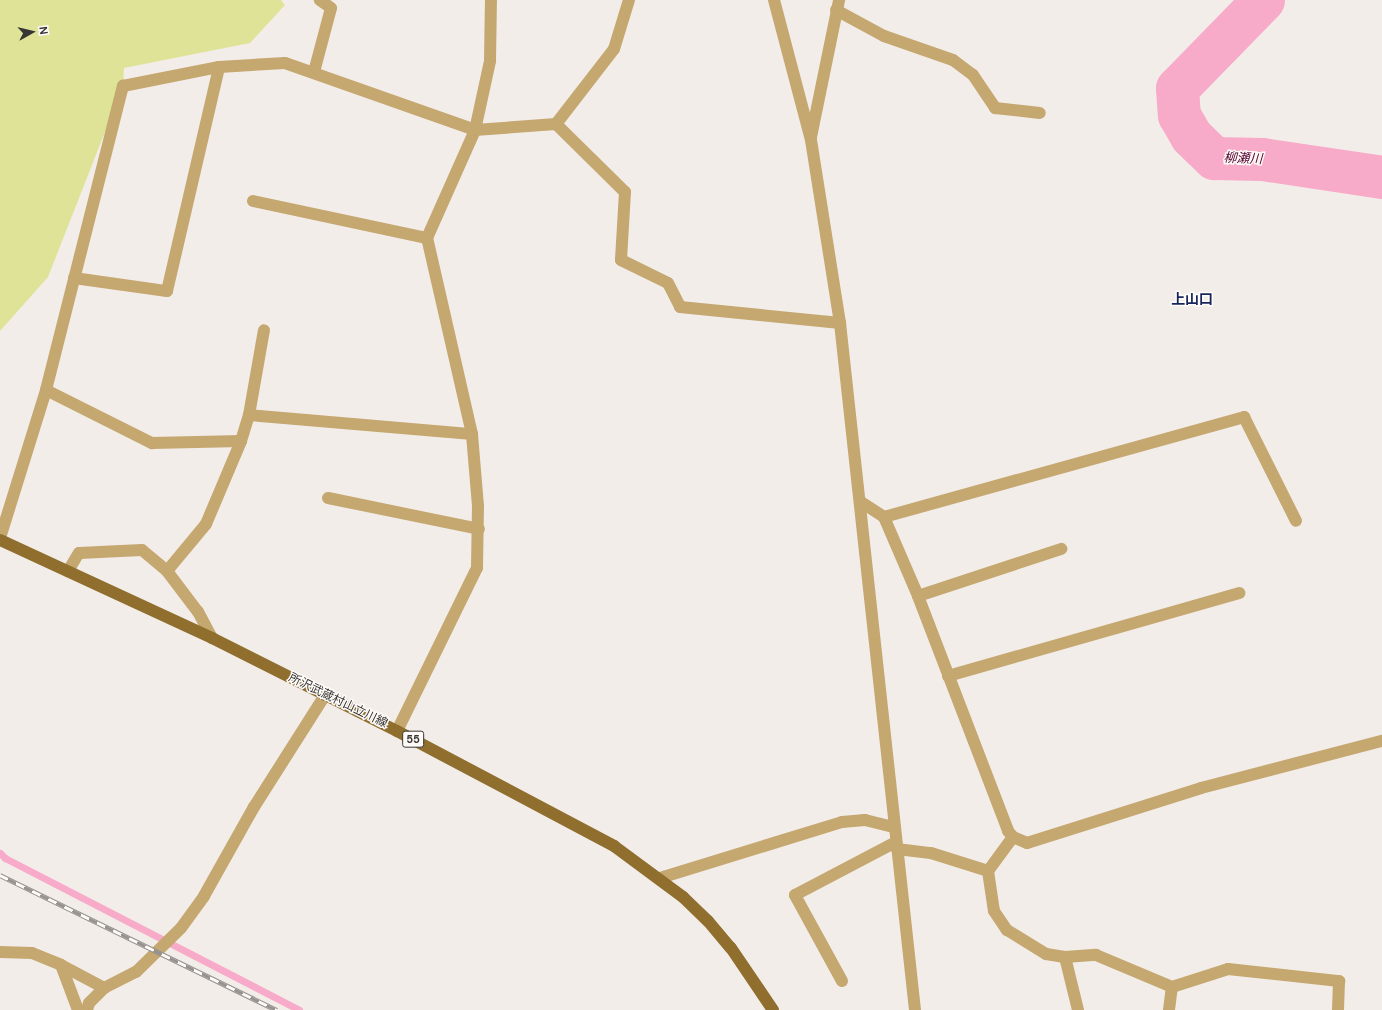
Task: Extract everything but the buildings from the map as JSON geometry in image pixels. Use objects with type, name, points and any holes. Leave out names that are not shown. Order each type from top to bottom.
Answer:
[{"type":"main road","name":"所沢武蔵村山立川線","points":[[0,539],[212,638],[397,731],[614,846],[660,878],[683,897],[726,942],[773,1010]]},
{"type":"street","points":[[314,72],[331,8],[320,0]]},
{"type":"street","points":[[397,731],[477,568],[479,529],[472,434],[427,238],[475,130],[490,61],[491,0]]},
{"type":"street","points":[[0,539],[46,390],[123,86],[219,67],[285,63],[475,130],[556,124],[614,49],[629,0]]},
{"type":"street","points":[[774,0],[811,140],[840,323],[861,502],[894,827],[915,1010]]},
{"type":"street","points":[[811,140],[838,5],[884,36],[953,60],[973,75],[995,108],[1040,113]]},
{"type":"street","points":[[74,278],[167,291],[219,67]]},
{"type":"street","points":[[556,124],[625,192],[622,260],[668,283],[680,307],[840,323]]},
{"type":"street","points":[[253,201],[427,238]]},
{"type":"street","points":[[167,571],[206,524],[241,441],[249,415],[264,330]]},
{"type":"street","points":[[46,390],[152,443],[241,441]]},
{"type":"street","points":[[249,415],[472,434]]},
{"type":"street","points":[[884,517],[1244,417],[1296,521]]},
{"type":"street","points":[[328,498],[479,529]]},
{"type":"street","points":[[861,502],[884,517],[918,596],[1008,831],[1013,837],[1027,844],[1201,788],[1382,741]]},
{"type":"street","points":[[918,596],[1060,549]]},
{"type":"street","points":[[68,571],[78,553],[142,550],[167,571],[198,612],[212,638]]},
{"type":"street","points":[[948,676],[1239,593]]},
{"type":"street","points":[[86,1010],[89,1003],[104,988],[136,972],[181,928],[204,896],[254,807],[325,695]]},
{"type":"street","points":[[660,878],[842,822],[865,820],[894,827]]},
{"type":"street","points":[[1013,837],[988,871],[994,911],[1007,930],[1046,954],[1065,957],[1096,955],[1172,987],[1228,970],[1339,981],[1338,1010]]},
{"type":"street","points":[[842,981],[795,895],[897,846],[931,853],[988,871]]},
{"type":"street","points":[[0,952],[32,953],[61,965],[104,988]]},
{"type":"street","points":[[1065,957],[1078,1010]]},
{"type":"street","points":[[61,965],[78,1010]]},
{"type":"street","points":[[1169,1010],[1172,987]]},
{"type":"green space","points":[[0,0],[281,0],[285,5],[250,43],[124,68],[123,86],[48,277],[0,331]]},
{"type":"waterway","name":"柳瀬川","points":[[1263,0],[1177,88],[1179,115],[1191,136],[1214,158],[1262,159],[1382,177]]},
{"type":"waterway","points":[[0,853],[5,858],[299,1010]]},
{"type":"railway","points":[[0,875],[277,1010]]},
{"type":"district","name":"上山口","points":[[1192,299]]}]
